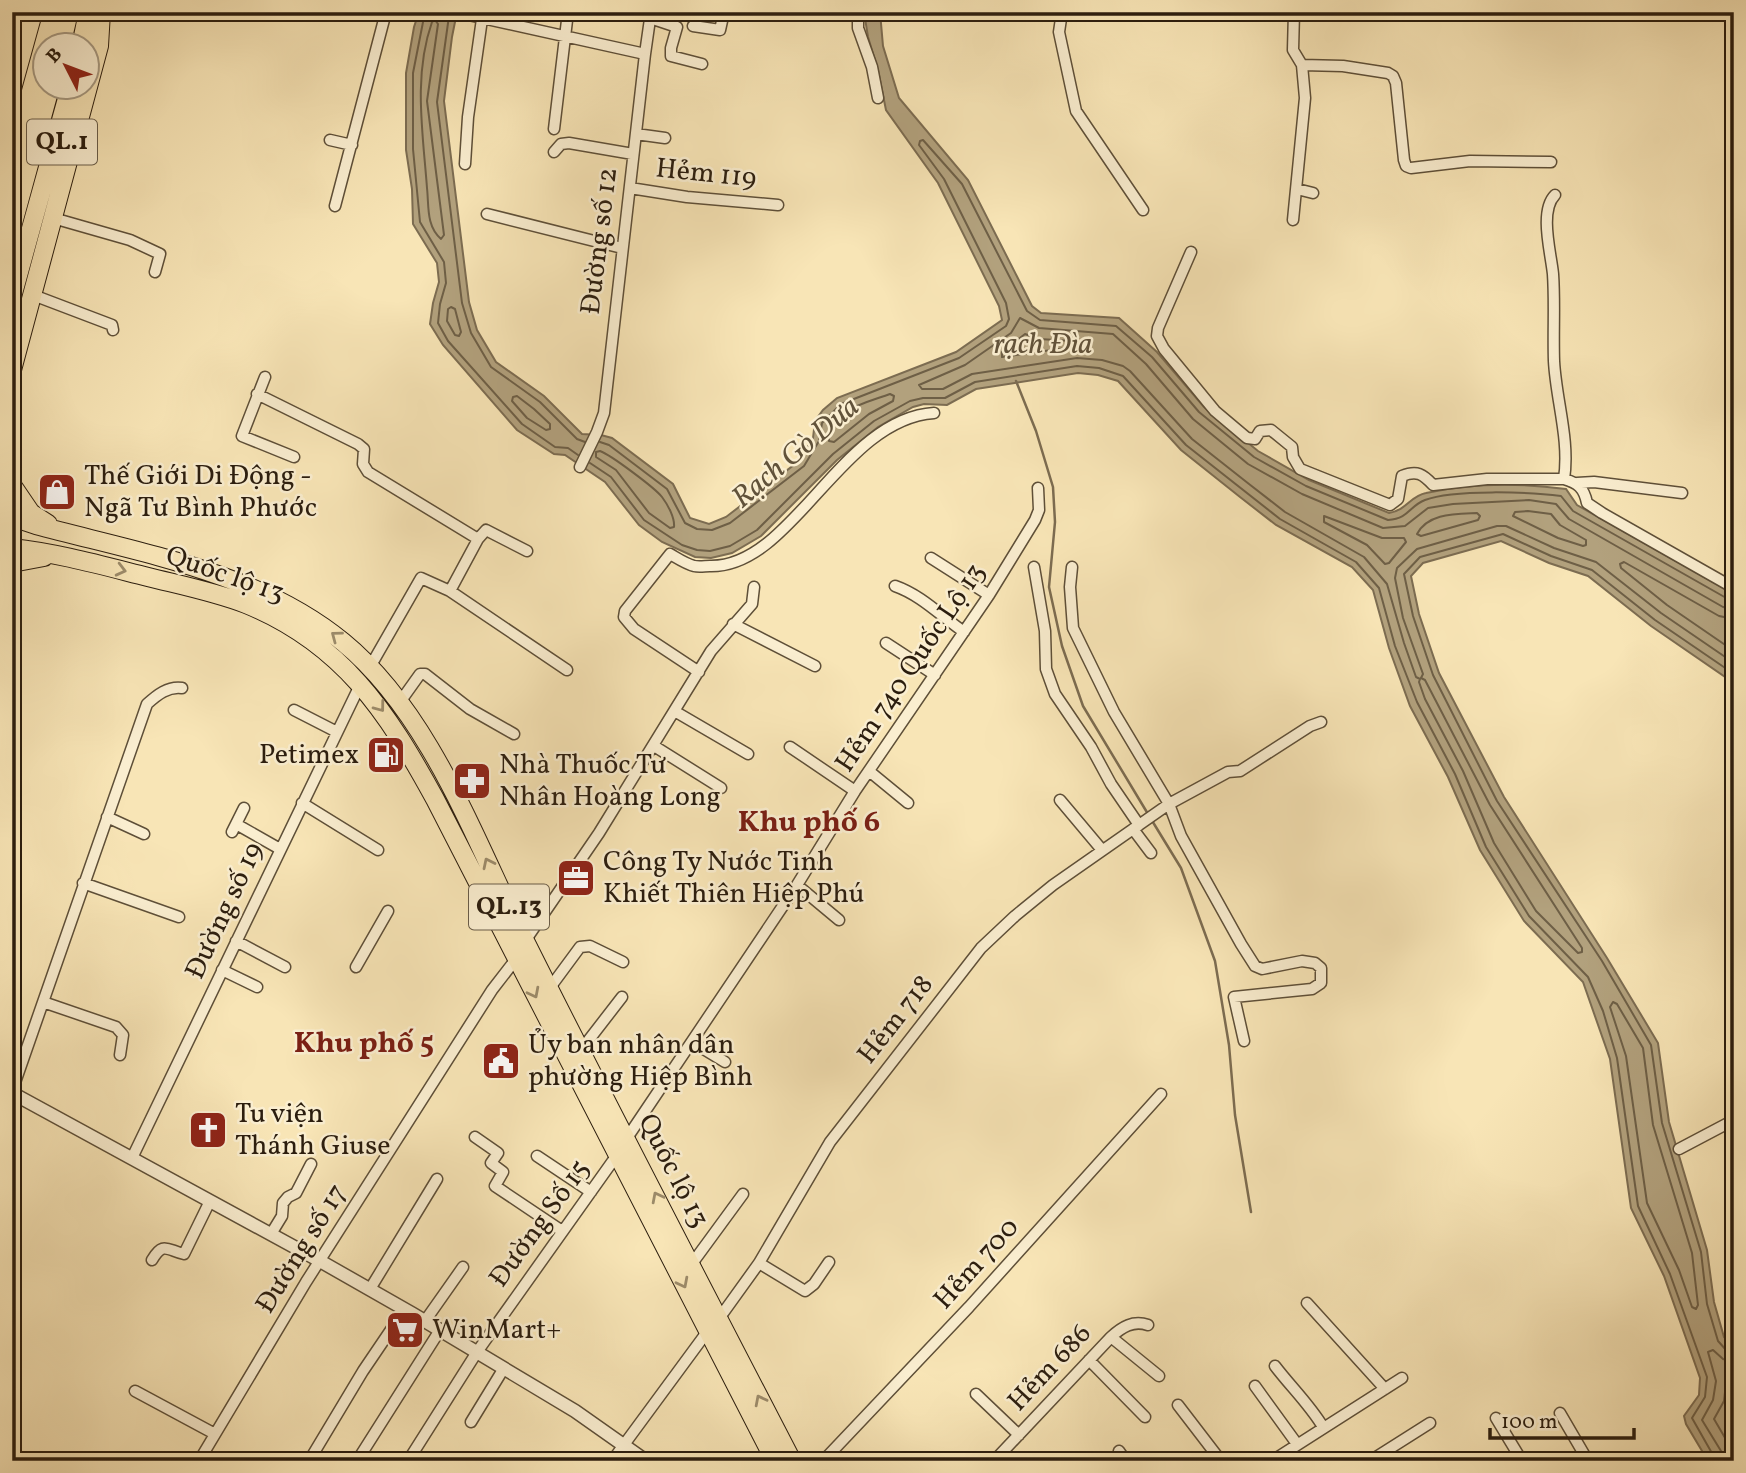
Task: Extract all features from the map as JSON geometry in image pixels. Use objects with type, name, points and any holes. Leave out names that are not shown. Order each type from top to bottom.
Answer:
[{"type":"highway","points":[[53,12],[58,32]]},
{"type":"highway","name":"QL.1","points":[[12,160],[16,130],[53,12]]},
{"type":"highway","points":[[63,32],[69,12]]},
{"type":"highway","name":"QL.1","points":[[12,370],[99,47],[92,31],[89,12]]},
{"type":"highway","name":"QL.1","points":[[12,227],[40,102]]},
{"type":"highway","name":"QL.1","points":[[17,196],[46,102]]},
{"type":"highway","name":"QL.1","points":[[12,324],[67,102]]},
{"type":"highway","name":"QL.1","points":[[12,297],[72,102]]},
{"type":"highway","points":[[12,485],[32,513],[59,532]]},
{"type":"highway","name":"Quốc lộ 13","points":[[12,513],[21,520],[188,567],[270,595],[345,643],[400,702],[446,779],[525,942],[691,1265],[713,1326],[775,1461]]},
{"type":"highway","name":"Quốc lộ 13","points":[[12,548],[122,570],[244,603],[290,626],[312,641],[361,683],[392,724],[415,762],[617,1155],[792,1461]]},
{"type":"highway","points":[[12,563],[54,555]]},
{"type":"street","points":[[335,206],[386,12]]},
{"type":"street","points":[[554,129],[568,12]]},
{"type":"street","points":[[693,26],[720,30],[724,12]]},
{"type":"street","points":[[858,12],[858,28],[872,67],[877,97]]},
{"type":"street","points":[[1062,12],[1059,32],[1076,111],[1143,210]]},
{"type":"street","points":[[1293,220],[1305,98],[1302,65],[1293,50],[1294,12]]},
{"type":"street","points":[[461,14],[645,54],[651,15],[677,27],[671,57],[702,64]]},
{"type":"street","points":[[465,164],[468,117],[482,19]]},
{"type":"street","name":"Đường số 12","points":[[580,467],[604,413],[645,54]]},
{"type":"street","points":[[1302,65],[1343,66],[1393,76],[1404,160],[1406,166],[1411,168],[1470,161],[1551,162]]},
{"type":"street","points":[[636,134],[666,138]]},
{"type":"street","points":[[330,140],[352,145]]},
{"type":"street","points":[[554,152],[561,144],[569,143],[634,154]]},
{"type":"street","name":"Hẻm 119","points":[[630,188],[687,197],[778,205]]},
{"type":"street","points":[[1297,189],[1313,192]]},
{"type":"street","points":[[1555,195],[1551,199],[1546,216],[1553,275],[1554,363],[1562,418],[1564,479]]},
{"type":"street","points":[[487,214],[622,248]]},
{"type":"street","points":[[54,218],[130,240],[160,254],[155,272]]},
{"type":"street","points":[[1191,252],[1157,336],[1164,349],[1214,411],[1247,438],[1255,439],[1260,430],[1271,430],[1292,447],[1293,457],[1300,469],[1390,505],[1398,499],[1402,476],[1418,472],[1433,485],[1487,480],[1564,479],[1577,483],[1594,482],[1682,493]]},
{"type":"street","points":[[33,295],[100,319],[112,325],[113,330]]},
{"type":"street","points":[[265,377],[242,436],[294,457]]},
{"type":"street","points":[[257,394],[358,444],[364,449],[363,464],[369,472],[478,538]]},
{"type":"street","points":[[699,672],[634,629],[624,617],[625,611],[670,554],[694,566],[720,567],[735,564],[753,554],[779,533],[851,457],[881,434],[912,417],[934,413]]},
{"type":"street","points":[[1577,483],[1585,492],[1587,503],[1734,589]]},
{"type":"street","name":"Hẻm 740 Quốc Lộ 13","points":[[627,1138],[797,885],[855,791],[989,595],[1039,510],[1038,488]]},
{"type":"street","points":[[450,591],[478,538],[486,530],[527,551]]},
{"type":"street","points":[[931,558],[989,595]]},
{"type":"street","points":[[1034,567],[1045,631],[1046,668],[1055,694],[1091,747],[1151,853]]},
{"type":"street","points":[[1072,567],[1070,587],[1073,628],[1114,712],[1169,804],[1181,836],[1255,966],[1262,969],[1302,961],[1315,962],[1321,968],[1321,983],[1312,989],[1234,997],[1244,1041]]},
{"type":"street","points":[[370,667],[421,578],[450,591],[567,670]]},
{"type":"street","points":[[895,586],[914,593],[964,632]]},
{"type":"street","points":[[525,942],[676,712],[711,651],[754,600],[754,587]]},
{"type":"street","points":[[733,624],[815,666]]},
{"type":"street","points":[[886,643],[935,675]]},
{"type":"street","points":[[400,702],[420,674],[425,674],[470,709],[514,734]]},
{"type":"street","name":"Đường số 19","points":[[132,1158],[361,683]]},
{"type":"street","points":[[183,688],[175,687],[158,694],[147,705],[83,883],[14,1097],[132,1158],[370,1289],[575,1410],[646,1461]]},
{"type":"street","points":[[294,710],[337,732]]},
{"type":"street","points":[[676,712],[748,754]]},
{"type":"street","name":"Hẻm 718","points":[[612,1461],[759,1263],[830,1142],[981,947],[1053,885],[1169,804],[1228,772],[1240,771],[1310,726],[1321,722]]},
{"type":"street","points":[[654,746],[721,788]]},
{"type":"street","points":[[790,747],[855,791]]},
{"type":"street","points":[[869,771],[908,803]]},
{"type":"street","points":[[1060,800],[1102,850]]},
{"type":"street","points":[[302,803],[378,849]]},
{"type":"street","points":[[244,808],[234,828],[279,849]]},
{"type":"street","points":[[107,817],[144,834]]},
{"type":"street","points":[[83,883],[179,917]]},
{"type":"street","points":[[797,885],[839,920]]},
{"type":"street","points":[[356,967],[388,911]]},
{"type":"street","points":[[236,942],[285,967]]},
{"type":"street","points":[[549,989],[580,947],[590,946],[623,962]]},
{"type":"street","name":"Đường số 17","points":[[199,1461],[320,1261],[492,990],[516,959]]},
{"type":"street","points":[[222,970],[257,986]]},
{"type":"street","points":[[581,1050],[622,996]]},
{"type":"street","points":[[43,1002],[116,1027],[123,1035],[120,1055]]},
{"type":"street","points":[[692,1042],[725,1062]]},
{"type":"street","name":"Hẻm 700","points":[[823,1461],[968,1307],[1161,1094]]},
{"type":"street","points":[[1679,1149],[1734,1120]]},
{"type":"street","points":[[475,1137],[498,1153],[491,1163],[503,1172],[495,1186],[562,1231]]},
{"type":"street","name":"Đường Số 15","points":[[408,1461],[477,1352],[617,1155]]},
{"type":"street","points":[[537,1156],[591,1192]]},
{"type":"street","points":[[271,1234],[282,1216],[284,1203],[296,1193],[311,1164]]},
{"type":"street","points":[[370,1289],[438,1179]]},
{"type":"street","points":[[691,1265],[743,1194]]},
{"type":"street","points":[[152,1260],[160,1249],[165,1247],[184,1254],[211,1201]]},
{"type":"street","points":[[759,1263],[805,1291],[814,1284],[829,1262]]},
{"type":"street","points":[[425,1321],[463,1267]]},
{"type":"street","points":[[1307,1303],[1384,1389]]},
{"type":"street","points":[[309,1461],[363,1371],[405,1310]]},
{"type":"street","name":"Hẻm 686","points":[[994,1461],[1111,1336],[1128,1325],[1140,1322],[1148,1325]]},
{"type":"street","points":[[357,1461],[440,1330]]},
{"type":"street","points":[[1111,1336],[1159,1376]]},
{"type":"street","points":[[1089,1360],[1145,1417]]},
{"type":"street","points":[[1275,1366],[1308,1404],[1323,1427]]},
{"type":"street","points":[[471,1422],[503,1368]]},
{"type":"street","points":[[1272,1461],[1402,1378]]},
{"type":"street","points":[[1255,1386],[1297,1444]]},
{"type":"street","points":[[135,1391],[215,1434]]},
{"type":"street","points":[[976,1394],[1019,1435]]},
{"type":"street","points":[[1178,1405],[1221,1461]]},
{"type":"street","points":[[1560,1413],[1588,1461]]},
{"type":"street","points":[[1496,1418],[1522,1461]]},
{"type":"street","points":[[1370,1461],[1430,1423]]},
{"type":"water","name":"rạch Đìa","points":[[419,12],[457,12],[444,101],[469,302],[477,330],[496,362],[544,396],[582,434],[612,438],[673,484],[690,518],[709,524],[726,517],[799,461],[813,438],[815,421],[837,398],[956,352],[1002,320],[999,306],[938,183],[886,110],[864,12],[880,12],[883,46],[899,98],[968,180],[1032,306],[1041,313],[1119,318],[1157,352],[1204,407],[1258,451],[1309,480],[1389,513],[1421,495],[1461,487],[1514,485],[1566,489],[1577,505],[1734,594],[1734,683],[1651,626],[1588,576],[1549,563],[1501,541],[1423,563],[1411,576],[1419,614],[1439,673],[1504,797],[1658,1043],[1669,1122],[1707,1250],[1714,1302],[1724,1337],[1734,1349],[1734,1461],[1708,1461],[1686,1424],[1684,1416],[1699,1395],[1700,1378],[1664,1276],[1631,1208],[1610,1059],[1583,982],[1524,921],[1480,850],[1448,777],[1410,706],[1389,648],[1373,590],[1352,567],[1276,525],[1181,450],[1118,381],[1078,373],[976,389],[947,405],[924,404],[913,407],[878,427],[837,460],[761,536],[732,553],[711,558],[695,557],[662,542],[639,525],[605,482],[565,455],[554,454],[517,430],[443,345],[430,324],[439,282],[437,263],[413,224],[412,189],[406,150],[406,73]]},
{"type":"waterway","points":[[1016,381],[1036,431],[1053,487],[1055,522],[1049,587],[1062,646],[1083,706],[1148,814]]},
{"type":"waterway","points":[[1151,819],[1181,868],[1215,961],[1251,1212]]},
{"type":"place","name":"Thế Giới Di Động - Ngã Tư Bình Phước","points":[[57,492]]},
{"type":"place","name":"Petimex","points":[[386,755]]},
{"type":"place","name":"Nhà Thuốc Tư Nhân Hoàng Long","points":[[472,781]]},
{"type":"place","name":"Công Ty Nước Tinh Khiết Thiên Hiệp Phú","points":[[576,878]]},
{"type":"place","name":"Ủy ban nhân dân phường Hiệp Bình","points":[[501,1061]]},
{"type":"place","name":"Tu viện Thánh Giuse","points":[[208,1130]]},
{"type":"place","name":"WinMart+","points":[[405,1330]]},
{"type":"district","name":"Khu phố 6","points":[[809,823]]},
{"type":"district","name":"Khu phố 5","points":[[364,1044]]},
{"type":"water label","name":"Rạch Gò Dưa","points":[[796,453]]}]
